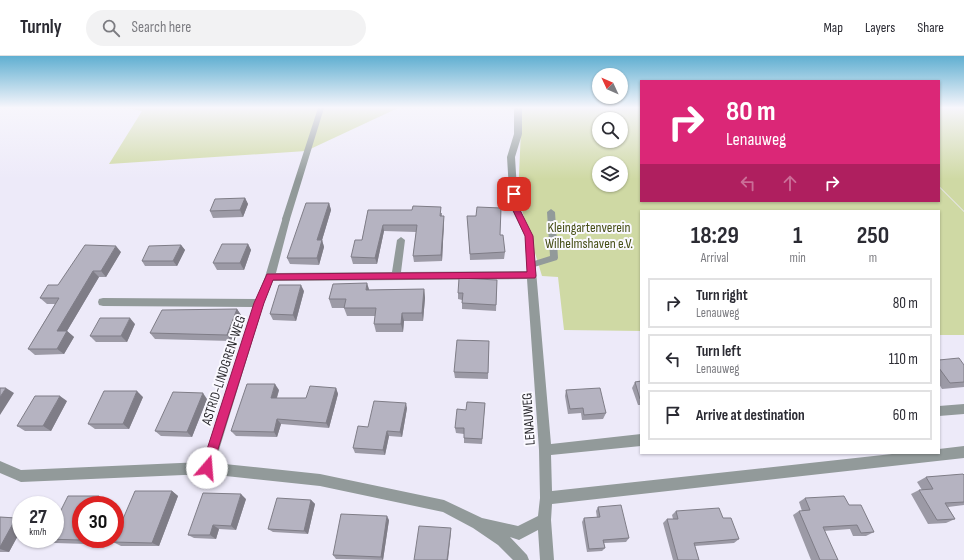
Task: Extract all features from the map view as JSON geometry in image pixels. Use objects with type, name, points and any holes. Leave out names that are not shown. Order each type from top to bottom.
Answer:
[{"type":"street","name":"LENAUWEG","points":[[518,132],[511,157],[514,206],[529,236],[545,450],[546,498],[544,520],[547,560]]},
{"type":"street","name":"ASTRID-LINDGREN-WEG","points":[[207,468],[259,303],[270,277],[286,219]]},
{"type":"street","points":[[396,276],[400,240]]},
{"type":"street","points":[[270,277],[532,276]]},
{"type":"street","name":"ASTRID-LINDGREN-WEG","points":[[103,302],[259,303]]},
{"type":"street","points":[[940,411],[964,409]]},
{"type":"street","points":[[545,450],[640,440]]},
{"type":"street","points":[[546,498],[964,452]]},
{"type":"street","points":[[0,467],[21,476],[207,468],[320,480],[444,506],[478,523],[503,540],[522,560]]},
{"type":"street","points":[[478,523],[519,533],[544,520]]},
{"type":"lane","points":[[286,219],[314,132]]},
{"type":"lane","points":[[531,264],[554,258],[551,212]]},
{"type":"green space","points":[[129,132],[348,132],[306,151],[109,164]]},
{"type":"green space","name":"Kleingartenverein Wilhelmshaven e.V.","points":[[521,132],[592,132],[592,148],[628,148],[628,132],[640,132],[640,202],[940,202],[940,188],[964,212],[964,335],[940,335],[940,210],[640,210],[640,331],[564,330],[558,277],[542,276],[518,197]]},
{"type":"green space","points":[[940,132],[964,132],[964,211],[940,187]]},
{"type":"building","points":[[245,198],[240,210],[210,211],[215,199]]},
{"type":"building","points":[[306,203],[329,203],[317,240],[322,240],[317,258],[287,258]]},
{"type":"building","points":[[413,206],[441,207],[440,216],[444,216],[441,255],[413,256],[417,225],[383,225],[375,258],[351,257],[355,240],[362,240],[368,210],[412,210]]},
{"type":"building","points":[[477,207],[501,208],[500,235],[503,235],[505,252],[470,254],[467,216],[476,216]]},
{"type":"building","points":[[222,244],[248,244],[240,263],[213,263]]},
{"type":"building","points":[[85,245],[116,246],[101,271],[93,271],[57,331],[67,331],[57,349],[28,349],[59,298],[40,298],[48,285],[58,285]]},
{"type":"building","points":[[181,245],[173,261],[142,261],[149,246]]},
{"type":"building","points":[[459,278],[497,280],[496,305],[462,303],[463,293],[458,293]]},
{"type":"building","points":[[367,283],[366,290],[424,289],[422,313],[402,313],[401,324],[374,324],[376,308],[344,308],[346,299],[329,299],[333,284]]},
{"type":"building","points":[[279,285],[301,285],[293,315],[270,314]]},
{"type":"building","points":[[237,309],[227,335],[150,333],[162,310]]},
{"type":"building","points":[[100,318],[130,318],[121,336],[90,336]]},
{"type":"building","points":[[457,340],[489,341],[488,373],[454,372]]},
{"type":"building","points":[[959,358],[964,365],[964,382],[950,383],[940,369],[940,360]]},
{"type":"building","points":[[640,381],[640,399],[635,382]]},
{"type":"building","points":[[247,384],[275,384],[271,398],[306,398],[310,386],[336,388],[326,423],[277,419],[274,432],[231,431]]},
{"type":"building","points":[[0,388],[6,388],[0,397]]},
{"type":"building","points":[[600,388],[606,413],[584,415],[583,408],[570,409],[566,390]]},
{"type":"building","points":[[104,391],[137,391],[123,424],[88,424]]},
{"type":"building","points":[[173,392],[203,393],[187,432],[155,431]]},
{"type":"building","points":[[35,396],[60,396],[43,426],[17,426]]},
{"type":"building","points":[[374,401],[406,403],[400,432],[387,431],[383,450],[353,448],[358,426],[368,427]]},
{"type":"building","points":[[467,402],[485,403],[482,439],[464,438],[464,428],[455,428],[457,409],[466,410]]},
{"type":"building","points":[[963,474],[964,502],[945,503],[955,519],[937,520],[919,490],[933,489],[926,477]]},
{"type":"building","points":[[135,491],[172,491],[152,543],[124,542],[124,516]]},
{"type":"building","points":[[203,493],[241,494],[231,526],[213,525],[210,535],[188,535]]},
{"type":"building","points":[[68,496],[72,496],[72,540],[64,540],[64,504]]},
{"type":"building","points":[[844,496],[849,505],[861,505],[874,532],[861,533],[857,525],[823,527],[838,560],[820,560],[799,511],[810,510],[805,498]]},
{"type":"building","points":[[277,498],[311,500],[304,531],[268,529]]},
{"type":"building","points":[[621,505],[629,538],[603,540],[605,548],[589,549],[584,518],[600,517],[598,507]]},
{"type":"building","points":[[719,508],[723,518],[731,518],[739,539],[694,543],[699,560],[678,560],[667,519],[678,519],[676,511]]},
{"type":"building","points":[[341,514],[387,516],[381,557],[333,555]]},
{"type":"building","points":[[0,517],[12,518],[12,525],[0,547]]},
{"type":"building","points":[[419,526],[451,528],[447,560],[414,560]]},
{"type":"route","points":[[207,468],[259,303],[270,277],[532,276],[529,236],[514,206],[514,194]]}]
